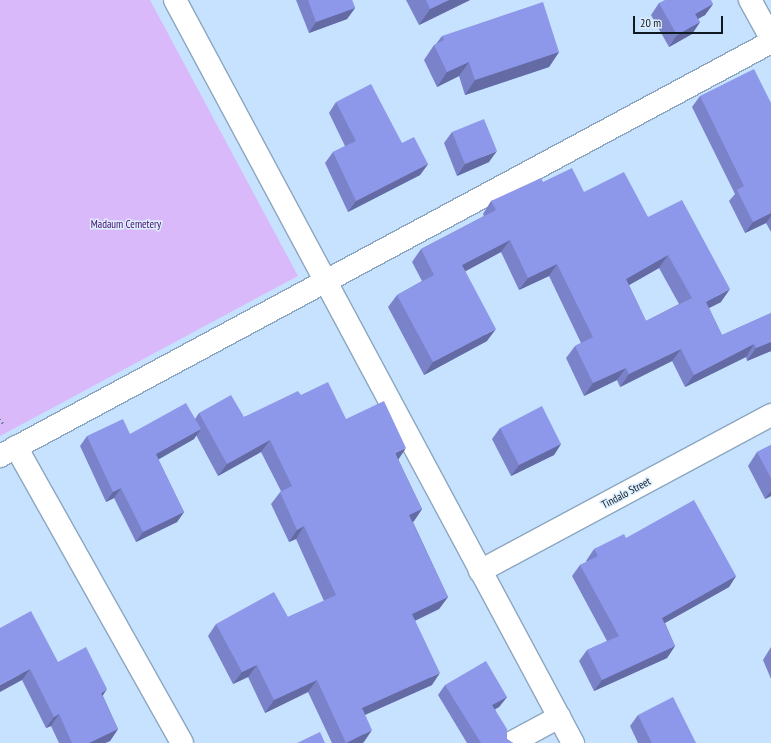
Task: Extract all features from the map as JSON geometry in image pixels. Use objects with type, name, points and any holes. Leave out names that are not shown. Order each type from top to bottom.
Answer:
[{"type":"street","points":[[175,0],[573,743]]},
{"type":"street","points":[[750,0],[771,38]]},
{"type":"street","points":[[182,743],[8,452],[771,42]]},
{"type":"street","name":"Tindalo Street","points":[[480,571],[771,415]]},
{"type":"street","points":[[511,743],[559,717]]},
{"type":"green space","name":"Madaum Cemetery","points":[[0,0],[150,0],[298,276],[0,436]]},
{"type":"building","points":[[308,0],[352,0],[355,8],[316,22]]},
{"type":"building","points":[[426,0],[449,0],[430,9]]},
{"type":"building","points":[[665,0],[711,0],[713,4],[695,14],[700,22],[677,35],[659,3]]},
{"type":"building","points":[[543,2],[559,52],[475,80],[469,62],[447,72],[434,45],[444,40],[442,36]]},
{"type":"building","points":[[754,69],[771,103],[771,213],[753,222],[737,190],[744,186],[700,96]]},
{"type":"building","points":[[371,84],[402,143],[414,137],[428,164],[356,201],[333,152],[356,141],[336,102]]},
{"type":"building","points":[[484,119],[497,151],[465,164],[452,132]]},
{"type":"building","points":[[572,168],[584,192],[624,172],[648,217],[682,200],[730,289],[706,302],[722,335],[771,313],[771,342],[756,348],[754,344],[694,375],[681,349],[629,374],[626,368],[593,383],[575,346],[593,337],[557,264],[528,278],[510,240],[462,265],[496,329],[433,362],[397,295],[434,275],[421,249],[496,210],[491,201],[541,178],[543,182]],"holes":[[[668,255],[692,298],[646,321],[626,279]]]},
{"type":"building","points":[[328,382],[346,419],[384,401],[406,448],[395,453],[422,509],[409,515],[448,597],[412,614],[440,673],[362,708],[372,730],[346,743],[317,680],[274,700],[257,665],[242,672],[216,624],[274,592],[288,617],[336,595],[304,526],[297,530],[280,492],[292,486],[270,440],[227,464],[199,413],[231,395],[244,417],[298,391],[301,395]]},
{"type":"building","points":[[186,403],[201,429],[156,454],[184,512],[143,532],[121,488],[113,492],[87,436],[123,419],[130,434]]},
{"type":"building","points":[[542,406],[561,444],[519,465],[500,428]]},
{"type":"building","points":[[771,445],[771,478],[757,452]]},
{"type":"building","points":[[694,500],[736,576],[662,618],[675,646],[602,680],[587,650],[619,636],[580,565],[598,556],[594,549],[624,534],[626,538]]},
{"type":"building","points":[[31,611],[58,662],[86,647],[107,689],[101,693],[118,729],[89,743],[72,743],[59,714],[54,717],[30,669],[0,685],[0,628]]},
{"type":"building","points":[[486,661],[507,697],[492,705],[507,729],[507,739],[513,743],[481,743],[445,685]]},
{"type":"building","points":[[673,697],[696,743],[652,743],[638,715]]},
{"type":"building","points":[[320,732],[325,743],[297,743]]}]
